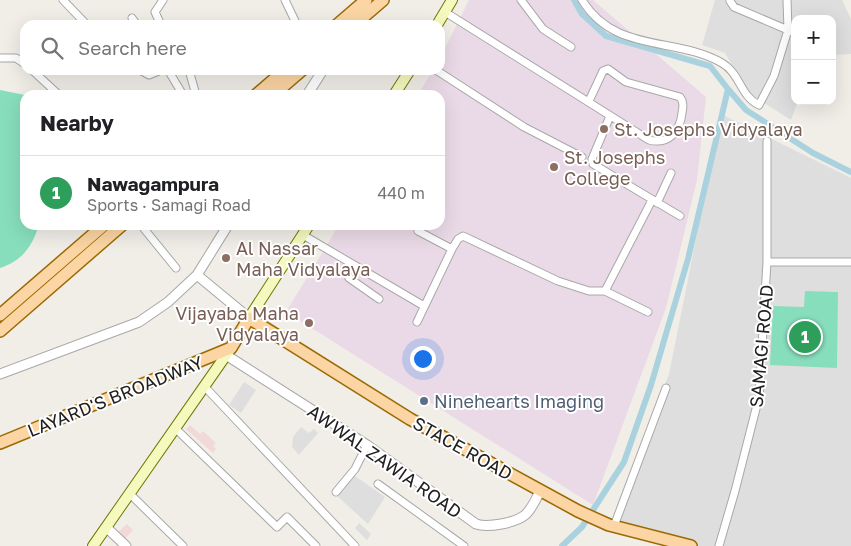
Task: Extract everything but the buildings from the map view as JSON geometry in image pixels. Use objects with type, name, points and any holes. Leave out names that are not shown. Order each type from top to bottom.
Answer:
[{"type":"main road","points":[[360,20],[383,0]]},
{"type":"main road","points":[[440,20],[452,0]]},
{"type":"main road","points":[[343,20],[364,1]]},
{"type":"main road","points":[[262,90],[279,75]]},
{"type":"main road","points":[[279,90],[296,75]]},
{"type":"main road","points":[[397,90],[407,75]]},
{"type":"main road","points":[[0,315],[98,230]]},
{"type":"main road","points":[[0,331],[116,230]]},
{"type":"main road","points":[[93,546],[205,387],[306,230]]},
{"type":"main road","name":"STACE ROAD","points":[[249,318],[410,419],[578,511],[610,525],[669,543],[691,546]]},
{"type":"main road","name":"LAYARD'S BROADWAY","points":[[0,443],[228,352]]},
{"type":"street","points":[[64,0],[82,20]]},
{"type":"street","points":[[159,20],[155,12],[163,0]]},
{"type":"street","points":[[285,0],[295,20]]},
{"type":"street","points":[[521,0],[543,29],[571,47]]},
{"type":"street","points":[[582,0],[593,16],[615,32],[643,41],[694,52],[722,63],[734,74],[751,101],[759,105],[774,76],[791,34]]},
{"type":"street","points":[[787,0],[791,26]]},
{"type":"street","points":[[730,1],[734,7],[791,32]]},
{"type":"street","points":[[445,12],[649,140],[662,140],[680,128],[683,102],[680,97],[670,92],[626,82],[606,69],[589,101]]},
{"type":"street","points":[[0,58],[16,58],[20,61]]},
{"type":"street","points":[[37,75],[54,90]]},
{"type":"street","points":[[171,75],[181,90]]},
{"type":"street","points":[[190,75],[195,90]]},
{"type":"street","points":[[310,90],[320,75]]},
{"type":"street","points":[[444,75],[524,127],[582,157]]},
{"type":"street","points":[[610,116],[592,159],[593,164],[680,216]]},
{"type":"street","name":"SAMAGI ROAD","points":[[719,546],[757,408],[767,262],[768,141]]},
{"type":"street","points":[[605,291],[672,172]]},
{"type":"street","points":[[145,230],[176,268]]},
{"type":"street","points":[[0,374],[139,322],[168,302],[197,275],[225,230]]},
{"type":"street","points":[[418,231],[452,249]]},
{"type":"street","points":[[303,235],[424,306]]},
{"type":"street","points":[[417,322],[452,249],[458,239],[466,237],[558,281],[589,291],[605,291],[648,312]]},
{"type":"street","points":[[767,262],[851,262]]},
{"type":"street","points":[[349,263],[347,273],[349,278],[379,299]]},
{"type":"street","points":[[197,275],[249,318]]},
{"type":"street","name":"AWWAL ZAWIA ROAD","points":[[228,352],[367,444],[476,524],[492,524],[524,516],[531,509],[540,491]]},
{"type":"street","points":[[205,387],[354,546]]},
{"type":"street","points":[[610,525],[666,388]]},
{"type":"street","points":[[176,429],[277,527],[287,517],[316,546]]},
{"type":"street","points":[[336,492],[355,469],[367,444]]},
{"type":"street","points":[[378,484],[464,546]]},
{"type":"street","points":[[130,494],[183,546]]},
{"type":"street","points":[[107,528],[126,546]]},
{"type":"shaded area","points":[[469,0],[593,0],[706,97],[697,180],[666,308],[593,505],[286,312],[336,230],[445,230],[445,90],[421,90],[430,75],[445,75],[445,48]]},
{"type":"shaded area","points":[[715,0],[842,0],[851,19],[851,54],[836,55],[836,15],[791,15],[791,105],[797,105],[791,120],[748,93],[725,53],[702,45]]},
{"type":"shaded area","points":[[721,114],[851,178],[851,546],[683,546],[611,523],[669,374]]},
{"type":"shaded area","points":[[244,382],[256,390],[241,413],[229,405]]},
{"type":"shaded area","points":[[190,425],[200,434],[203,431],[216,443],[213,446],[216,449],[213,453],[186,429]]},
{"type":"shaded area","points":[[301,427],[309,433],[314,429],[318,433],[299,455],[292,447],[293,437]]},
{"type":"shaded area","points":[[355,476],[385,497],[368,524],[337,496]]},
{"type":"shaded area","points":[[359,523],[371,534],[367,540],[355,528]]},
{"type":"shaded area","points":[[127,524],[133,530],[124,540],[117,533]]},
{"type":"green space","points":[[0,90],[20,94],[20,230],[37,230],[25,252],[8,265],[0,268]]},
{"type":"green space","points":[[805,291],[838,292],[837,368],[770,365],[773,306],[804,307]]},
{"type":"waterway","points":[[562,546],[582,527],[624,462],[651,385],[688,259],[728,89],[710,66],[606,36],[582,14],[574,0]]},
{"type":"waterway","points":[[728,89],[746,110],[813,153],[851,172]]},
{"type":"place","name":"St. Josephs Vidyalaya","points":[[604,129]]},
{"type":"place","name":"St. Josephs College","points":[[554,167]]},
{"type":"place","name":"Al Nassar Maha Vidyalaya","points":[[226,258]]},
{"type":"place","name":"Vijayaba Maha Vidyalaya","points":[[309,323]]},
{"type":"place","name":"Nawagampura","points":[[805,337]]},
{"type":"place","name":"Ninehearts Imaging","points":[[424,401]]}]
